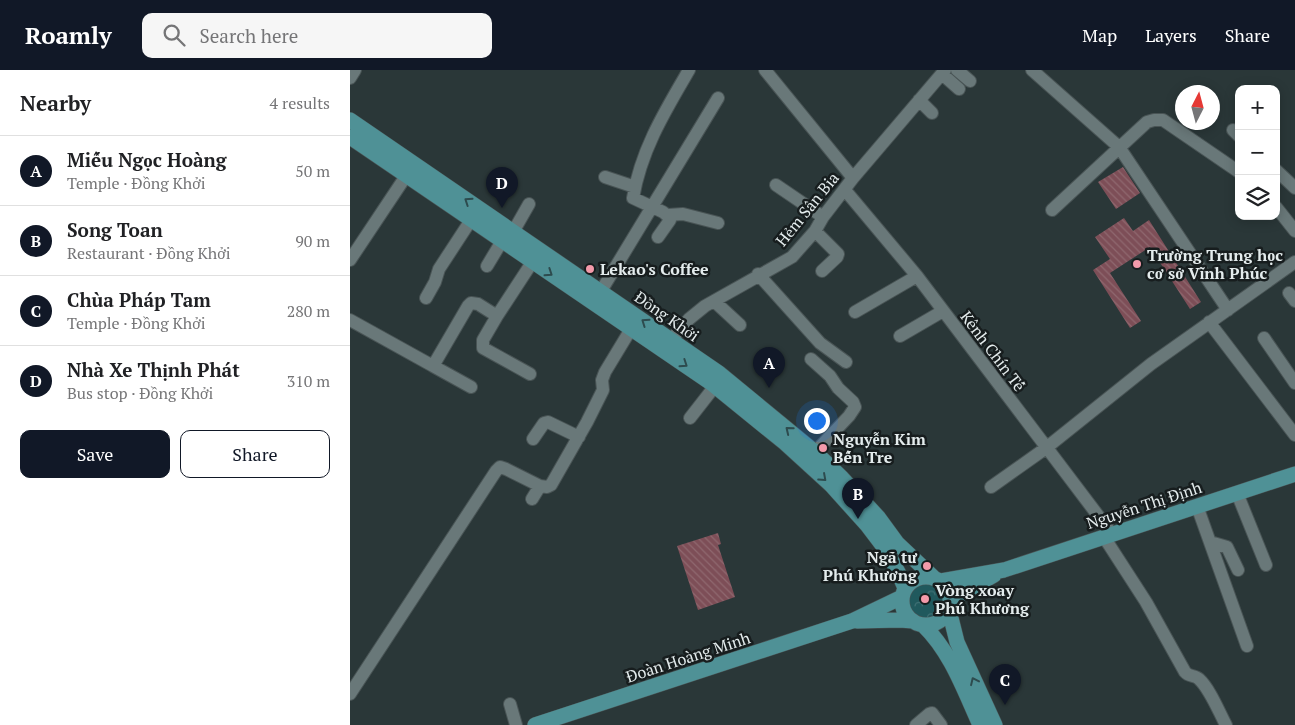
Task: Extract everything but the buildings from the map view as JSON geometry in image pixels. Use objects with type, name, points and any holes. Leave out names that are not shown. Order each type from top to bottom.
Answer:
[{"type":"main road","name":"Đồng Khởi","points":[[350,120],[508,234],[601,291],[671,340],[937,579]]},
{"type":"main road","name":"Đồng Khởi","points":[[350,137],[471,220],[508,234],[532,261],[631,329],[715,381],[815,452],[842,478],[872,521],[898,572],[904,592]]},
{"type":"main road","name":"Nguyễn Thị Định","points":[[937,579],[1004,570],[1295,474]]},
{"type":"main road","name":"Nguyễn Thị Định","points":[[950,605],[1004,570]]},
{"type":"main road","points":[[980,725],[943,648],[934,636],[904,611],[904,592],[909,583],[920,577],[937,579],[946,586],[957,642],[995,725]]},
{"type":"main road","name":"Đoàn Hoàng Minh","points":[[535,725],[559,721],[852,621],[904,592]]},
{"type":"main road","points":[[918,623],[930,625],[941,620],[950,605]]},
{"type":"main road","name":"Đoàn Hoàng Minh","points":[[852,621],[900,620],[918,623]]},
{"type":"street","points":[[350,78],[355,70]]},
{"type":"street","points":[[689,70],[654,132],[633,198],[668,215],[683,214],[718,223]]},
{"type":"street","points":[[765,70],[853,178]]},
{"type":"street","points":[[943,72],[965,85],[957,70]]},
{"type":"street","points":[[1032,70],[1118,147],[1228,310]]},
{"type":"street","name":"Hẻm Sân Bia","points":[[671,340],[696,312],[758,274],[792,257],[815,231],[823,217],[846,190],[853,178],[943,72]]},
{"type":"street","points":[[601,291],[718,98]]},
{"type":"street","points":[[919,100],[932,113]]},
{"type":"street","points":[[1052,210],[1118,147],[1148,122],[1154,120],[1162,120],[1235,169]]},
{"type":"street","points":[[1280,174],[1295,188]]},
{"type":"street","points":[[350,260],[406,176]]},
{"type":"street","points":[[605,176],[635,187]]},
{"type":"street","points":[[776,185],[823,217]]},
{"type":"street","name":"Kênh Chín Tế","points":[[846,190],[917,276],[1046,448],[1108,536],[1185,672],[1187,675],[1198,678],[1226,725]]},
{"type":"street","points":[[488,266],[529,204]]},
{"type":"street","points":[[1280,212],[1295,231]]},
{"type":"street","points":[[658,237],[670,220],[668,215]]},
{"type":"street","points":[[426,298],[440,268],[471,220]]},
{"type":"street","points":[[815,231],[838,254],[822,271]]},
{"type":"street","points":[[530,374],[483,348],[483,340],[532,261]]},
{"type":"street","points":[[991,487],[1046,448],[1116,391],[1209,322],[1295,262]]},
{"type":"street","points":[[758,274],[820,343],[846,362]]},
{"type":"street","points":[[855,312],[917,276]]},
{"type":"street","points":[[714,301],[740,325]]},
{"type":"street","points":[[433,366],[471,304],[478,304],[497,316]]},
{"type":"street","points":[[900,336],[943,311]]},
{"type":"street","points":[[350,320],[471,387]]},
{"type":"street","points":[[1209,322],[1295,435]]},
{"type":"street","points":[[350,694],[496,471],[500,467],[540,486],[546,488],[551,485],[579,437],[603,390],[602,380],[605,372],[631,329]]},
{"type":"street","points":[[1264,338],[1295,383]]},
{"type":"street","points":[[811,359],[830,376],[838,388],[853,402],[855,407],[850,416],[815,452]]},
{"type":"street","points":[[690,418],[715,381]]},
{"type":"street","points":[[533,439],[544,423],[548,422],[579,437]]},
{"type":"street","points":[[532,499],[540,486]]},
{"type":"street","points":[[1237,493],[1266,566]]},
{"type":"street","points":[[1197,506],[1247,646]]},
{"type":"street","points":[[1210,542],[1227,547],[1238,570]]},
{"type":"street","points":[[510,704],[516,725]]},
{"type":"street","points":[[916,725],[932,713],[941,725]]},
{"type":"green space","points":[[926,583],[933,584],[939,588],[943,594],[943,608],[939,614],[933,618],[926,619],[919,618],[913,614],[909,608],[908,601],[909,594],[913,588],[919,584]]},
{"type":"place","name":"Nhà Xe Thịnh Phát","points":[[502,208]]},
{"type":"place","name":"Trường Trung học cơ sở Vĩnh Phúc","points":[[1137,264]]},
{"type":"place","name":"Lekao's Coffee","points":[[590,269]]},
{"type":"place","name":"Miếu Ngọc Hoàng","points":[[769,388]]},
{"type":"place","name":"Nguyễn Kim Bến Tre","points":[[823,448]]},
{"type":"place","name":"Song Toan","points":[[858,519]]},
{"type":"place","name":"Ngã tư Phú Khương","points":[[927,566]]},
{"type":"place","name":"Vòng xoay Phú Khương","points":[[925,599]]},
{"type":"place","name":"Chùa Pháp Tam","points":[[1005,705]]}]
